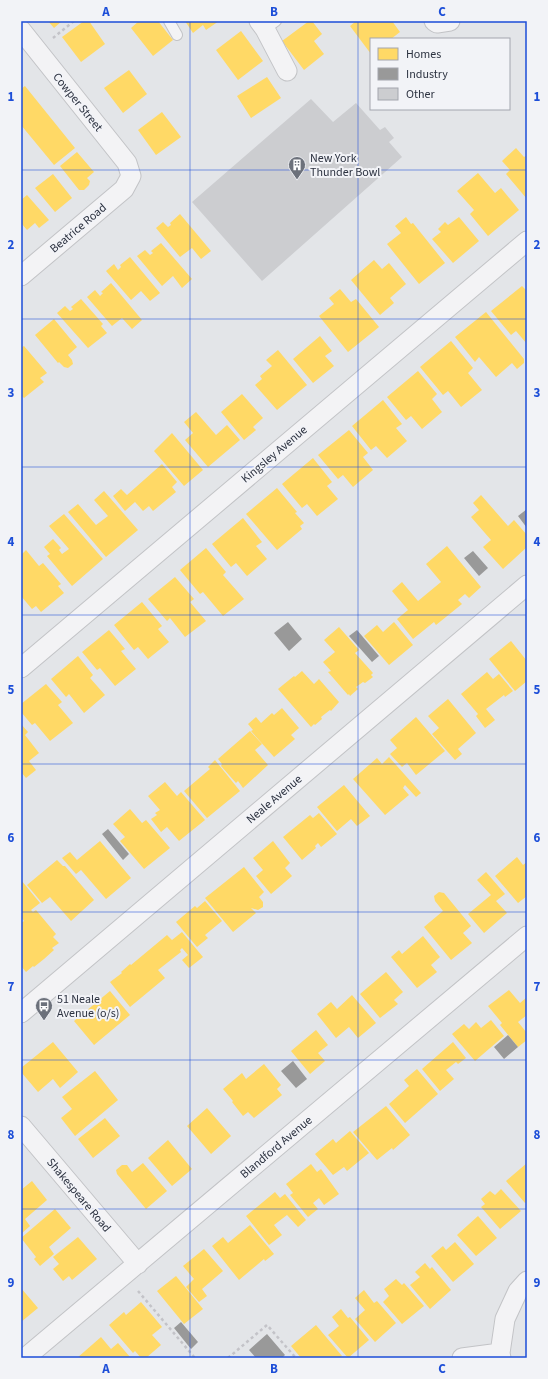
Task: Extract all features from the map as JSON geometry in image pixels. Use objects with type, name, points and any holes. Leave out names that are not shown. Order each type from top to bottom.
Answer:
[{"type":"street","points":[[434,21],[437,23],[450,21]]},
{"type":"street","points":[[267,24],[287,71]]},
{"type":"street","name":"Cowper Street","points":[[21,30],[127,163],[131,176]]},
{"type":"street","name":"Beatrice Road","points":[[21,276],[124,189],[131,176]]},
{"type":"street","name":"Kingsley Avenue","points":[[21,668],[527,241]]},
{"type":"street","name":"Neale Avenue","points":[[21,1013],[527,585]]},
{"type":"street","name":"Blandford Avenue","points":[[25,1358],[527,936]]},
{"type":"street","name":"Shakespeare Road","points":[[21,1126],[131,1269]]},
{"type":"street","points":[[462,1358],[500,1355],[505,1320],[518,1291],[527,1281]]},
{"type":"lane","points":[[170,21],[177,35]]},
{"type":"path","points":[[131,1269],[196,1358]]},
{"type":"path","points":[[228,1358],[267,1326],[296,1358]]},
{"type":"building: Homes","points":[[48,21],[62,21],[54,28]]},
{"type":"building: Homes","points":[[84,21],[89,21],[105,44],[81,62],[62,37]]},
{"type":"building: Homes","points":[[139,21],[158,21],[173,40],[153,56],[131,28]]},
{"type":"building: Homes","points":[[185,21],[219,21],[206,30],[203,25],[193,33]]},
{"type":"building: Homes","points":[[309,21],[312,21],[322,34],[314,41],[324,54],[304,70],[282,41]]},
{"type":"building: Homes","points":[[356,21],[392,21],[400,32],[392,38],[370,38],[370,53],[350,26]]},
{"type":"building: Homes","points":[[241,31],[263,61],[238,80],[216,50]]},
{"type":"building: Homes","points":[[129,70],[147,94],[123,113],[104,88]]},
{"type":"building: Homes","points":[[267,77],[281,98],[251,118],[237,96]]},
{"type":"building: Homes","points":[[25,86],[75,148],[54,165],[21,125],[21,89]]},
{"type":"building: Homes","points":[[162,112],[181,137],[156,155],[138,130]]},
{"type":"building: Homes","points":[[516,148],[524,157],[527,155],[527,199],[506,174],[510,170],[502,161]]},
{"type":"building: Homes","points":[[77,152],[94,172],[87,178],[90,181],[89,185],[84,190],[79,190],[60,166]]},
{"type":"building: Homes","points":[[478,173],[495,193],[501,188],[519,210],[488,236],[470,214],[474,210],[457,191]]},
{"type":"building: Homes","points":[[53,174],[72,198],[55,212],[35,188]]},
{"type":"building: Homes","points":[[27,195],[49,220],[39,228],[35,223],[27,230],[21,223],[21,200]]},
{"type":"building: Homes","points":[[180,214],[211,251],[201,259],[192,248],[180,257],[156,228],[163,222],[168,227],[171,225],[170,223]]},
{"type":"building: Homes","points":[[406,217],[411,224],[413,223],[445,263],[419,284],[387,244],[401,233],[395,226]]},
{"type":"building: Homes","points":[[459,217],[479,241],[453,263],[432,239],[441,232],[438,229],[445,222],[448,225]]},
{"type":"building: Homes","points":[[161,243],[192,279],[182,288],[173,276],[162,286],[137,256],[145,250],[150,255],[153,253],[151,251]]},
{"type":"building: Homes","points":[[130,257],[160,293],[150,301],[141,291],[131,300],[106,271],[114,264],[118,270],[121,267],[120,265]]},
{"type":"building: Homes","points":[[374,260],[382,269],[389,263],[406,284],[390,298],[394,303],[380,315],[351,280]]},
{"type":"building: Homes","points":[[111,283],[142,320],[132,329],[122,318],[112,326],[87,297],[95,290],[100,296],[103,293],[101,292]]},
{"type":"building: Homes","points":[[522,286],[527,291],[527,344],[516,331],[511,335],[491,311]]},
{"type":"building: Homes","points":[[340,289],[351,302],[356,299],[379,327],[348,352],[319,316],[334,304],[329,298]]},
{"type":"building: Homes","points":[[81,299],[103,324],[101,326],[107,333],[88,348],[57,313],[65,306],[70,311],[73,309],[71,307]]},
{"type":"building: Homes","points":[[486,312],[524,359],[524,363],[517,369],[512,363],[496,377],[479,357],[475,362],[455,337]]},
{"type":"building: Homes","points":[[54,319],[77,347],[68,355],[73,364],[68,368],[64,367],[59,362],[58,363],[35,335]]},
{"type":"building: Homes","points":[[320,336],[332,351],[325,356],[334,366],[313,383],[293,359]]},
{"type":"building: Homes","points":[[451,341],[473,368],[468,373],[482,390],[461,407],[448,391],[443,395],[420,367]]},
{"type":"building: Homes","points":[[24,346],[47,373],[40,378],[44,382],[24,398],[21,395],[21,348]]},
{"type":"building: Homes","points":[[278,350],[307,385],[277,410],[255,385],[262,379],[260,376],[272,366],[266,360]]},
{"type":"building: Homes","points":[[418,371],[437,394],[432,399],[442,412],[422,429],[411,416],[406,420],[387,397]]},
{"type":"building: Homes","points":[[242,394],[263,418],[253,427],[256,430],[244,440],[221,412]]},
{"type":"building: Homes","points":[[383,400],[402,424],[396,428],[407,441],[387,458],[376,446],[371,450],[352,426]]},
{"type":"building: Homes","points":[[196,412],[216,435],[227,425],[240,440],[208,467],[185,440],[193,433],[184,422]]},
{"type":"building: Homes","points":[[349,430],[368,453],[363,457],[373,470],[353,487],[343,475],[338,479],[318,455]]},
{"type":"building: Homes","points":[[172,433],[203,470],[184,486],[154,451]]},
{"type":"building: Homes","points":[[313,458],[332,482],[327,486],[338,499],[317,516],[307,504],[302,508],[282,484]]},
{"type":"building: Homes","points":[[162,464],[177,482],[172,487],[176,492],[153,511],[149,506],[143,511],[135,502],[125,511],[113,496],[121,489],[127,495]]},
{"type":"building: Homes","points":[[277,488],[304,523],[300,526],[302,529],[277,550],[246,514]]},
{"type":"building: Homes","points":[[104,491],[138,530],[106,557],[68,512],[78,504],[96,525],[108,516],[94,500]]},
{"type":"building: Homes","points":[[481,495],[508,526],[514,520],[527,535],[527,547],[503,569],[483,547],[491,540],[471,517],[479,510],[473,503]]},
{"type":"building: Homes","points":[[64,514],[103,559],[72,586],[47,556],[50,554],[44,547],[53,539],[61,548],[59,550],[62,554],[69,549],[49,526]]},
{"type":"building: Homes","points":[[243,518],[262,542],[256,546],[267,559],[247,576],[236,563],[231,567],[212,544]]},
{"type":"building: Homes","points":[[447,546],[481,587],[469,598],[465,594],[458,600],[462,604],[436,625],[434,622],[413,639],[397,619],[408,610],[392,591],[402,582],[418,601],[441,582],[426,564]]},
{"type":"building: Homes","points":[[206,548],[226,572],[223,575],[244,599],[223,616],[203,592],[200,594],[180,570]]},
{"type":"building: Homes","points":[[26,550],[39,566],[43,563],[61,584],[58,586],[64,593],[41,612],[36,606],[32,609],[21,596],[21,555]]},
{"type":"building: Homes","points":[[175,577],[194,599],[190,602],[206,621],[185,637],[170,618],[167,621],[148,599]]},
{"type":"building: Homes","points":[[142,602],[162,626],[158,629],[169,642],[148,659],[138,647],[134,650],[114,625]]},
{"type":"building: Homes","points":[[394,622],[413,645],[389,665],[364,636],[377,625],[383,632]]},
{"type":"building: Homes","points":[[339,627],[359,650],[355,653],[373,673],[371,675],[373,677],[356,687],[358,689],[350,696],[328,672],[331,671],[323,662],[335,652],[324,640]]},
{"type":"building: Homes","points":[[109,630],[125,649],[121,651],[136,669],[115,686],[100,668],[97,670],[82,652]]},
{"type":"building: Homes","points":[[511,641],[527,661],[527,681],[515,691],[489,659]]},
{"type":"building: Homes","points":[[78,656],[93,675],[90,678],[105,695],[84,713],[69,694],[66,697],[51,679]]},
{"type":"building: Homes","points":[[302,671],[314,684],[319,679],[339,702],[331,711],[330,710],[321,717],[322,719],[311,727],[278,689]]},
{"type":"building: Homes","points":[[487,672],[493,679],[499,674],[513,691],[505,697],[504,695],[486,709],[495,720],[485,728],[476,716],[478,714],[461,694]]},
{"type":"building: Homes","points":[[46,684],[62,702],[58,705],[73,723],[50,741],[35,723],[32,725],[21,712],[21,704]]},
{"type":"building: Homes","points":[[448,699],[476,733],[458,749],[462,754],[455,760],[432,734],[439,728],[428,716]]},
{"type":"building: Homes","points":[[282,708],[299,728],[291,735],[295,739],[274,757],[251,731],[253,730],[248,724],[256,717],[261,723],[272,713],[274,715]]},
{"type":"building: Homes","points":[[416,717],[445,751],[416,775],[407,763],[402,767],[390,754],[397,748],[390,740]]},
{"type":"building: Homes","points":[[21,724],[28,732],[25,735],[39,753],[29,761],[36,770],[26,778],[21,772]]},
{"type":"building: Homes","points":[[250,731],[262,744],[255,750],[268,765],[243,788],[238,781],[236,783],[221,766],[222,764],[218,759]]},
{"type":"building: Homes","points":[[389,757],[421,793],[416,797],[405,785],[403,788],[409,795],[385,815],[353,779],[377,758],[382,764]]},
{"type":"building: Homes","points":[[215,760],[240,791],[207,818],[184,791],[210,769],[208,767]]},
{"type":"building: Homes","points":[[165,782],[177,796],[181,792],[205,820],[179,841],[167,827],[161,832],[151,819],[157,815],[155,813],[160,810],[148,796]]},
{"type":"building: Homes","points":[[344,785],[370,816],[357,826],[351,819],[337,831],[317,807]]},
{"type":"building: Homes","points":[[130,809],[142,823],[146,820],[170,848],[144,869],[120,841],[125,837],[113,824]]},
{"type":"building: Homes","points":[[319,813],[337,834],[321,847],[318,843],[315,846],[316,848],[302,860],[283,837],[310,815],[313,818]]},
{"type":"building: Homes","points":[[100,841],[131,878],[106,899],[81,870],[76,874],[62,858],[70,852],[77,860]]},
{"type":"building: Homes","points":[[273,841],[290,863],[285,868],[292,876],[271,894],[256,876],[263,870],[253,858]]},
{"type":"building: Homes","points":[[517,857],[523,865],[527,862],[527,896],[518,903],[495,876]]},
{"type":"building: Homes","points":[[57,860],[65,866],[94,900],[71,921],[50,897],[42,903],[27,885]]},
{"type":"building: Homes","points":[[244,867],[264,892],[259,897],[263,902],[263,907],[258,910],[251,908],[256,913],[233,932],[205,898]]},
{"type":"building: Homes","points":[[486,872],[505,894],[496,901],[507,913],[484,933],[468,914],[491,895],[477,880]]},
{"type":"building: Homes","points":[[21,880],[40,903],[31,910],[33,912],[36,910],[56,934],[53,937],[59,943],[52,948],[54,950],[44,959],[26,972],[21,966],[21,923],[24,921],[21,917]]},
{"type":"building: Homes","points":[[439,892],[444,893],[471,926],[463,933],[472,943],[451,960],[424,927],[443,911],[435,901],[434,896]]},
{"type":"building: Homes","points":[[205,901],[222,921],[205,935],[208,938],[197,947],[176,922],[195,906],[197,908]]},
{"type":"building: Homes","points":[[182,932],[203,957],[189,968],[182,960],[188,955],[182,948],[180,950],[181,952],[158,970],[165,978],[130,1007],[110,982],[167,935],[172,940]]},
{"type":"building: Homes","points":[[423,936],[440,957],[431,965],[437,972],[417,988],[391,957],[399,950],[402,954]]},
{"type":"building: Homes","points":[[386,972],[403,992],[394,1000],[398,1004],[380,1018],[360,994]]},
{"type":"building: Homes","points":[[509,990],[520,1003],[527,997],[527,1015],[518,1022],[527,1033],[527,1040],[518,1047],[500,1025],[502,1023],[488,1006]]},
{"type":"building: Homes","points":[[110,991],[130,1015],[94,1045],[74,1021]]},
{"type":"building: Homes","points":[[352,995],[376,1023],[358,1038],[349,1027],[336,1038],[317,1014],[331,1002],[337,1009]]},
{"type":"building: Homes","points":[[491,1020],[504,1036],[475,1061],[452,1034],[464,1024],[469,1029],[476,1022],[481,1028]]},
{"type":"building: Homes","points":[[316,1030],[328,1045],[318,1053],[325,1061],[310,1074],[291,1051]]},
{"type":"building: Homes","points":[[53,1042],[78,1072],[60,1088],[53,1079],[38,1092],[21,1072],[21,1068]]},
{"type":"building: Homes","points":[[453,1042],[466,1058],[458,1064],[456,1062],[446,1070],[454,1079],[440,1091],[422,1069]]},
{"type":"building: Homes","points":[[264,1064],[281,1085],[277,1089],[282,1095],[254,1118],[248,1112],[243,1116],[223,1089],[242,1073],[246,1079]]},
{"type":"building: Homes","points":[[417,1069],[438,1094],[405,1123],[389,1104],[409,1086],[404,1080]]},
{"type":"building: Homes","points":[[95,1071],[118,1100],[75,1136],[61,1118],[72,1109],[62,1097]]},
{"type":"building: Homes","points":[[386,1106],[410,1135],[393,1150],[392,1148],[377,1160],[353,1132]]},
{"type":"building: Homes","points":[[207,1108],[231,1136],[211,1154],[187,1126]]},
{"type":"building: Homes","points":[[105,1118],[120,1136],[93,1158],[78,1139]]},
{"type":"building: Homes","points":[[350,1131],[369,1153],[347,1171],[344,1167],[333,1175],[315,1154],[333,1139],[336,1143]]},
{"type":"building: Homes","points":[[168,1140],[192,1169],[172,1186],[148,1158]]},
{"type":"building: Homes","points":[[143,1163],[167,1191],[146,1209],[117,1174],[116,1170],[122,1165],[127,1165],[132,1172]]},
{"type":"building: Homes","points":[[527,1163],[527,1202],[525,1203],[506,1181]]},
{"type":"building: Homes","points":[[311,1164],[317,1172],[321,1169],[339,1194],[324,1205],[319,1198],[313,1203],[318,1209],[308,1217],[290,1195],[293,1193],[286,1184]]},
{"type":"building: Homes","points":[[32,1181],[47,1200],[25,1219],[30,1226],[21,1234],[21,1190]]},
{"type":"building: Homes","points":[[501,1189],[521,1211],[500,1229],[481,1207],[485,1204],[481,1199],[490,1191],[495,1195]]},
{"type":"building: Homes","points":[[275,1192],[280,1198],[285,1194],[306,1220],[298,1227],[287,1215],[274,1225],[282,1235],[269,1245],[246,1216]]},
{"type":"building: Homes","points":[[55,1209],[71,1228],[49,1247],[54,1254],[40,1266],[34,1259],[36,1257],[21,1238]]},
{"type":"building: Homes","points":[[478,1216],[497,1238],[476,1256],[457,1235]]},
{"type":"building: Homes","points":[[250,1225],[274,1254],[265,1261],[264,1259],[239,1280],[212,1246],[223,1237],[228,1243]]},
{"type":"building: Homes","points":[[78,1237],[97,1259],[72,1280],[69,1276],[63,1281],[53,1269],[59,1264],[53,1257]]},
{"type":"building: Homes","points":[[455,1242],[474,1264],[453,1282],[431,1256],[443,1246],[446,1250]]},
{"type":"building: Homes","points":[[204,1249],[223,1271],[202,1289],[207,1296],[199,1302],[186,1287],[194,1279],[183,1266]]},
{"type":"building: Homes","points":[[425,1263],[430,1269],[432,1267],[451,1290],[430,1309],[410,1285],[420,1277],[415,1272]]},
{"type":"building: Homes","points":[[176,1276],[203,1309],[184,1324],[157,1291]]},
{"type":"building: Homes","points":[[396,1279],[402,1285],[404,1283],[424,1306],[402,1324],[383,1302],[389,1296],[384,1289]]},
{"type":"building: Homes","points":[[21,1288],[38,1308],[21,1322]]},
{"type":"building: Homes","points":[[364,1290],[374,1303],[377,1301],[396,1323],[375,1342],[355,1319],[365,1310],[355,1298]]},
{"type":"building: Homes","points":[[141,1302],[162,1327],[152,1335],[161,1345],[146,1358],[141,1358],[135,1351],[133,1353],[109,1325],[124,1312],[126,1315]]},
{"type":"building: Homes","points":[[341,1309],[348,1318],[350,1317],[369,1340],[348,1358],[328,1335],[339,1326],[332,1317]]},
{"type":"building: Homes","points":[[316,1325],[342,1356],[339,1358],[301,1358],[291,1346]]},
{"type":"building: Homes","points":[[101,1337],[111,1349],[118,1343],[130,1357],[77,1358]]},
{"type":"building: Industry","points":[[527,509],[527,528],[518,516]]},
{"type":"building: Industry","points":[[473,551],[488,568],[479,576],[464,558]]},
{"type":"building: Industry","points":[[288,622],[302,639],[289,651],[274,633]]},
{"type":"building: Industry","points":[[357,630],[379,656],[372,662],[349,636]]},
{"type":"building: Industry","points":[[108,829],[129,854],[123,860],[102,834]]},
{"type":"building: Industry","points":[[508,1035],[518,1047],[504,1059],[494,1047]]},
{"type":"building: Industry","points":[[293,1061],[307,1079],[296,1088],[281,1071]]},
{"type":"building: Industry","points":[[181,1322],[198,1342],[191,1349],[174,1328]]},
{"type":"building: Industry","points":[[267,1334],[285,1355],[282,1358],[256,1358],[249,1350]]},
{"type":"building: Other","name":"New York Thunder Bowl","points":[[311,99],[333,122],[356,103],[380,130],[385,127],[394,138],[389,142],[402,157],[262,281],[192,202]]},
{"type":"place","name":"New York Thunder Bowl","points":[[297,180]]},
{"type":"place","name":"51 Neale Avenue (o/s)","points":[[44,1021]]}]
